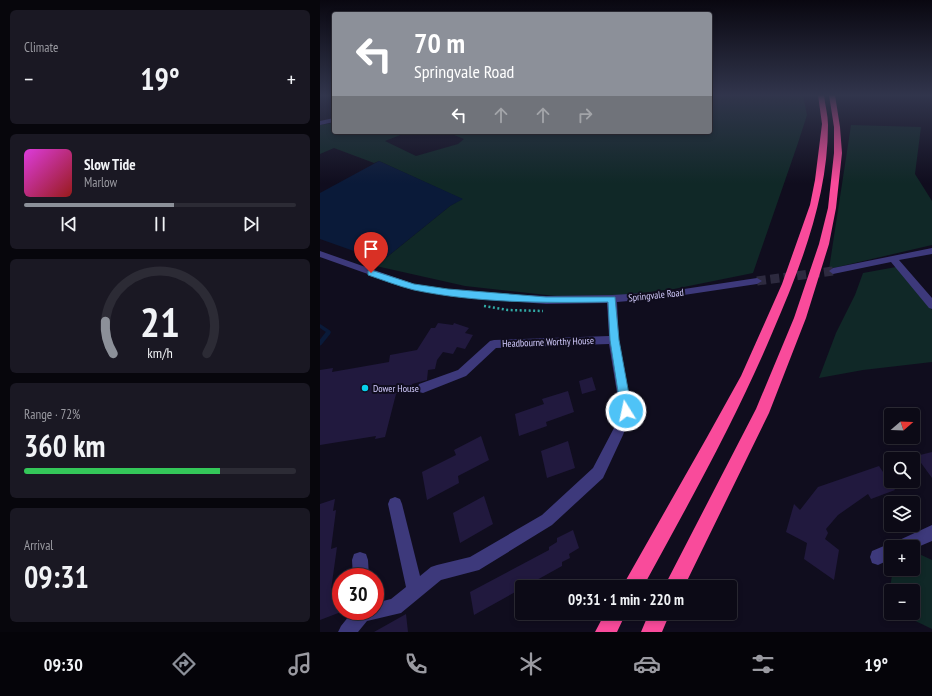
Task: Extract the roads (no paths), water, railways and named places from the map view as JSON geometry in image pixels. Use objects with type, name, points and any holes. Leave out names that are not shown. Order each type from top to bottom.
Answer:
[{"type":"highway","points":[[636,580],[712,445],[746,379],[788,284],[814,205],[819,180],[825,124]]},
{"type":"highway","points":[[678,580],[762,412],[800,318],[824,244],[833,200],[838,153],[837,124]]},
{"type":"highway","points":[[605,632],[612,620]]},
{"type":"highway","points":[[651,632],[657,620]]},
{"type":"street","points":[[833,271],[930,253]]},
{"type":"street","name":"Springvale Road","points":[[320,254],[413,287],[448,292],[546,300],[612,299],[664,295],[758,281]]},
{"type":"street","points":[[893,259],[932,305]]},
{"type":"street","points":[[384,609],[395,607],[437,573],[473,564],[547,520],[598,473],[619,431],[626,411],[614,340],[612,299]]},
{"type":"street","name":"Headbourne Worthy House","points":[[423,388],[462,373],[494,344],[614,340]]},
{"type":"street","points":[[396,504],[415,590]]},
{"type":"street","points":[[920,540],[930,537]]},
{"type":"street","points":[[360,560],[360,568]]},
{"type":"street","points":[[347,632],[356,620]]},
{"type":"water","points":[[379,161],[463,199],[450,206],[382,261],[320,239],[320,193]]},
{"type":"waterway","points":[[320,326],[329,332],[328,333]]},
{"type":"waterway","points":[[320,343],[328,333]]},
{"type":"tunnel","points":[[757,281],[833,271]]},
{"type":"place","name":"Dower House","points":[[365,388]]}]
